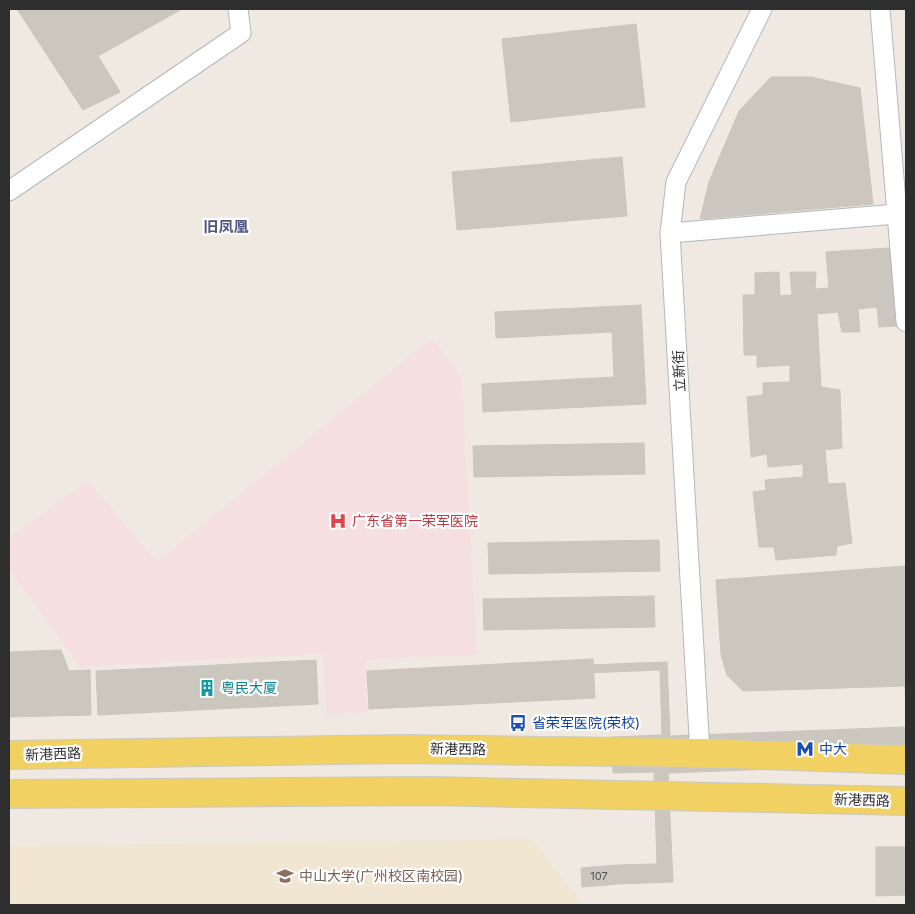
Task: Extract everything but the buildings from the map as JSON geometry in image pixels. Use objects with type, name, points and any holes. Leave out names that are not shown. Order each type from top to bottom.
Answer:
[{"type":"main road","name":"新港西路","points":[[9,755],[406,748],[700,753],[906,760]]},
{"type":"main road","name":"新港西路","points":[[9,794],[430,791],[906,801]]},
{"type":"street","points":[[9,191],[242,33],[238,9]]},
{"type":"street","name":"立新街","points":[[700,753],[670,233],[676,182],[762,9]]},
{"type":"street","points":[[880,9],[906,322]]},
{"type":"street","points":[[670,233],[897,214]]},
{"type":"shaded area","name":"广东省第一荣军医院","points":[[432,338],[461,377],[477,654],[365,660],[367,712],[327,715],[323,653],[80,667],[9,568],[9,538],[88,481],[157,562]]},
{"type":"shaded area","name":"中山大学(广州校区南校园)","points":[[532,839],[583,905],[9,905],[9,846]]},
{"type":"place","name":"广东省第一荣军医院","points":[[338,521]]},
{"type":"place","name":"粤民大厦","points":[[207,688]]},
{"type":"place","name":"省荣军医院(荣校)","points":[[518,723]]},
{"type":"place","name":"中大","points":[[805,749]]},
{"type":"place","name":"中山大学(广州校区南校园)","points":[[285,876]]},
{"type":"district","name":"旧凤凰","points":[[226,227]]}]
